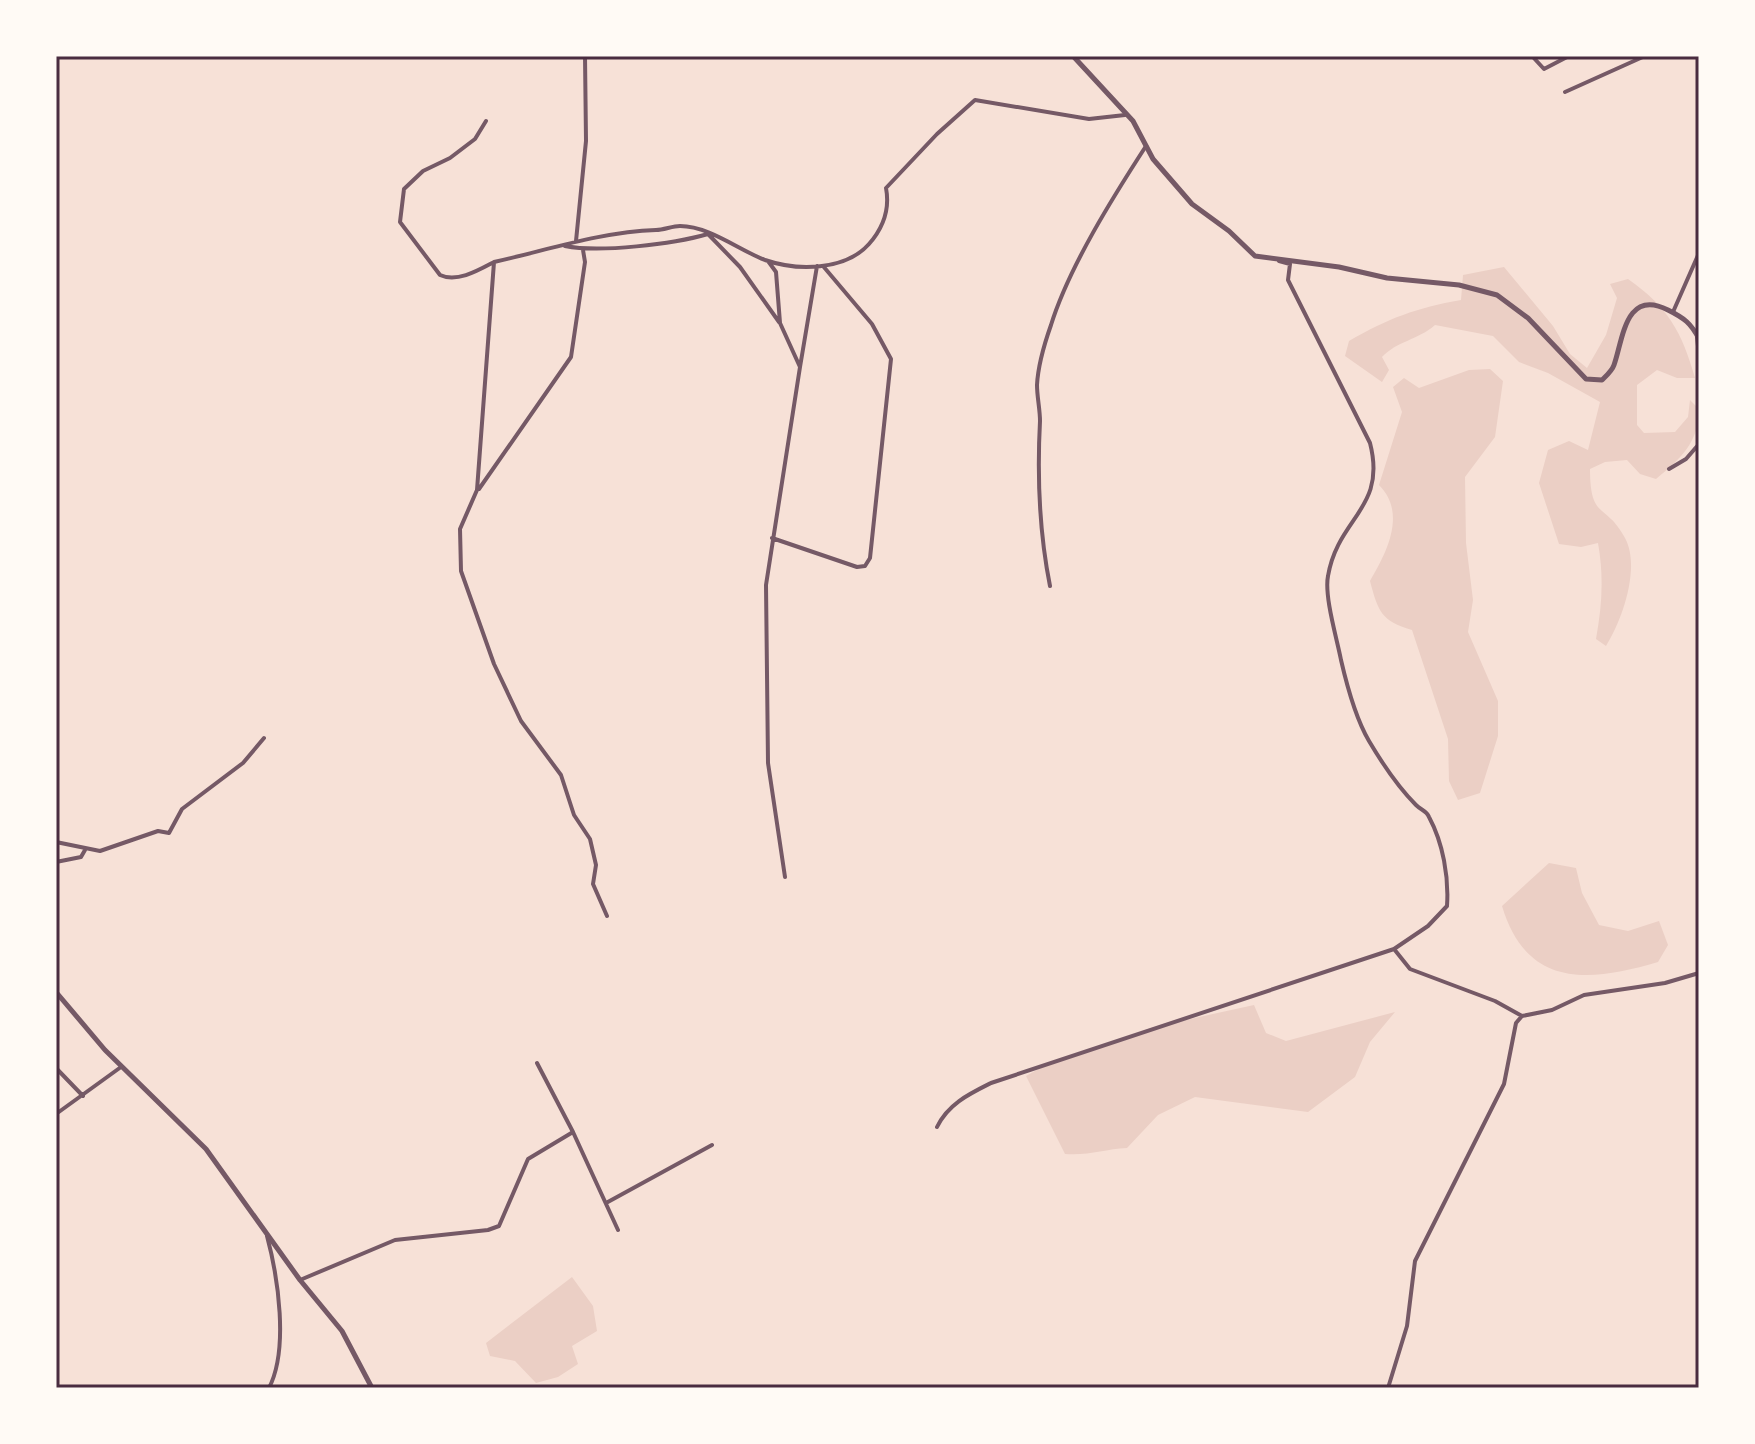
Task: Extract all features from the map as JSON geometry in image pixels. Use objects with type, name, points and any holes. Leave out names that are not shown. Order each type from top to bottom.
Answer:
[{"type":"street","points":[[576,242],[586,141],[585,56]]},
{"type":"street","points":[[937,1127],[943,1114],[966,1095],[1002,1079],[1394,949],[1428,926],[1447,906],[1443,855],[1428,814],[1417,807],[1368,739],[1342,664],[1327,580],[1337,543],[1368,500],[1377,470],[1370,443],[1288,280],[1290,264],[1255,256],[1229,231],[1192,204],[1146,146],[1133,121],[1073,56]]},
{"type":"street","points":[[1532,56],[1544,69],[1569,56]]},
{"type":"street","points":[[1565,92],[1645,56]]},
{"type":"street","points":[[486,121],[475,139],[450,158],[423,171],[404,189],[400,222],[440,275],[447,278],[463,276],[494,262],[633,229],[681,226],[708,234],[768,261],[820,266],[838,264],[866,248],[887,211],[886,188],[937,134],[975,100],[1089,119],[1125,115]]},
{"type":"street","points":[[1050,586],[1041,543],[1037,477],[1040,369],[1050,325],[1065,290],[1119,188],[1146,146]]},
{"type":"street","points":[[562,245],[583,250],[685,241],[708,234]]},
{"type":"street","points":[[708,234],[740,267],[780,323],[800,367]]},
{"type":"street","points":[[583,250],[585,262],[571,357],[477,490],[460,529],[461,571],[494,664],[521,721],[561,775],[574,815],[590,839],[596,865],[593,884],[607,916]]},
{"type":"street","points":[[1673,312],[1699,253]]},
{"type":"street","points":[[768,261],[776,272],[780,323]]},
{"type":"street","points":[[1277,261],[1339,267],[1387,278],[1459,285],[1497,295],[1528,318],[1586,379],[1602,380],[1614,367],[1617,343],[1631,316],[1642,306],[1656,304],[1690,322],[1698,337],[1699,355]]},
{"type":"street","points":[[477,490],[494,262]]},
{"type":"street","points":[[785,877],[768,763],[766,585],[800,367],[820,266]]},
{"type":"street","points":[[772,538],[857,567],[865,566],[870,558],[891,359],[872,324],[820,266]]},
{"type":"street","points":[[1669,469],[1686,459],[1699,444]]},
{"type":"street","points":[[56,842],[100,851],[158,831],[169,833],[182,809],[243,763],[264,738]]},
{"type":"street","points":[[56,862],[81,857],[85,850]]},
{"type":"street","points":[[1394,949],[1410,969],[1495,1001],[1522,1016]]},
{"type":"street","points":[[1388,1388],[1407,1326],[1415,1261],[1504,1084],[1516,1023],[1522,1016],[1552,1010],[1584,995],[1649,986],[1699,973]]},
{"type":"street","points":[[56,992],[121,1067],[206,1149],[300,1280],[342,1331],[372,1388]]},
{"type":"street","points":[[537,1063],[618,1230]]},
{"type":"street","points":[[56,1114],[121,1067]]},
{"type":"street","points":[[56,1068],[83,1096]]},
{"type":"street","points":[[300,1280],[395,1240],[488,1230],[499,1226],[528,1159],[573,1132]]},
{"type":"street","points":[[606,1203],[712,1145]]},
{"type":"street","points":[[264,1226],[275,1264],[279,1306],[277,1355],[269,1388]]},
{"type":"shaded area","points":[[1504,267],[1553,326],[1570,354],[1587,368],[1606,335],[1617,298],[1610,284],[1628,279],[1654,300],[1672,322],[1685,347],[1695,378],[1677,378],[1657,370],[1637,385],[1637,425],[1644,433],[1675,432],[1688,417],[1690,400],[1699,409],[1692,441],[1665,472],[1656,479],[1640,474],[1627,460],[1605,462],[1590,469],[1596,504],[1612,519],[1625,538],[1631,564],[1628,594],[1606,646],[1596,639],[1602,591],[1598,543],[1581,547],[1559,544],[1539,483],[1548,450],[1569,441],[1588,450],[1600,402],[1548,373],[1519,362],[1493,336],[1435,325],[1382,357],[1389,370],[1382,382],[1345,356],[1349,341],[1377,326],[1416,310],[1461,300],[1463,275]]},
{"type":"shaded area","points":[[1490,369],[1503,381],[1495,437],[1465,477],[1466,543],[1473,600],[1468,632],[1498,701],[1498,736],[1480,793],[1458,800],[1449,781],[1448,739],[1412,630],[1393,623],[1382,613],[1370,581],[1388,545],[1393,520],[1392,508],[1379,485],[1402,412],[1393,387],[1404,378],[1419,388],[1469,370]]},
{"type":"shaded area","points":[[1549,863],[1576,868],[1582,893],[1599,925],[1628,931],[1659,921],[1668,945],[1658,962],[1633,969],[1585,975],[1564,973],[1544,965],[1527,953],[1513,933],[1502,906]]},
{"type":"shaded area","points":[[1254,1005],[1266,1033],[1286,1041],[1395,1012],[1370,1042],[1355,1077],[1308,1112],[1195,1097],[1158,1115],[1127,1148],[1065,1154],[1026,1076],[1044,1066],[1181,1021]]},
{"type":"shaded area","points":[[572,1277],[593,1306],[597,1331],[572,1346],[578,1364],[558,1377],[536,1383],[515,1361],[490,1356],[486,1343]]}]
